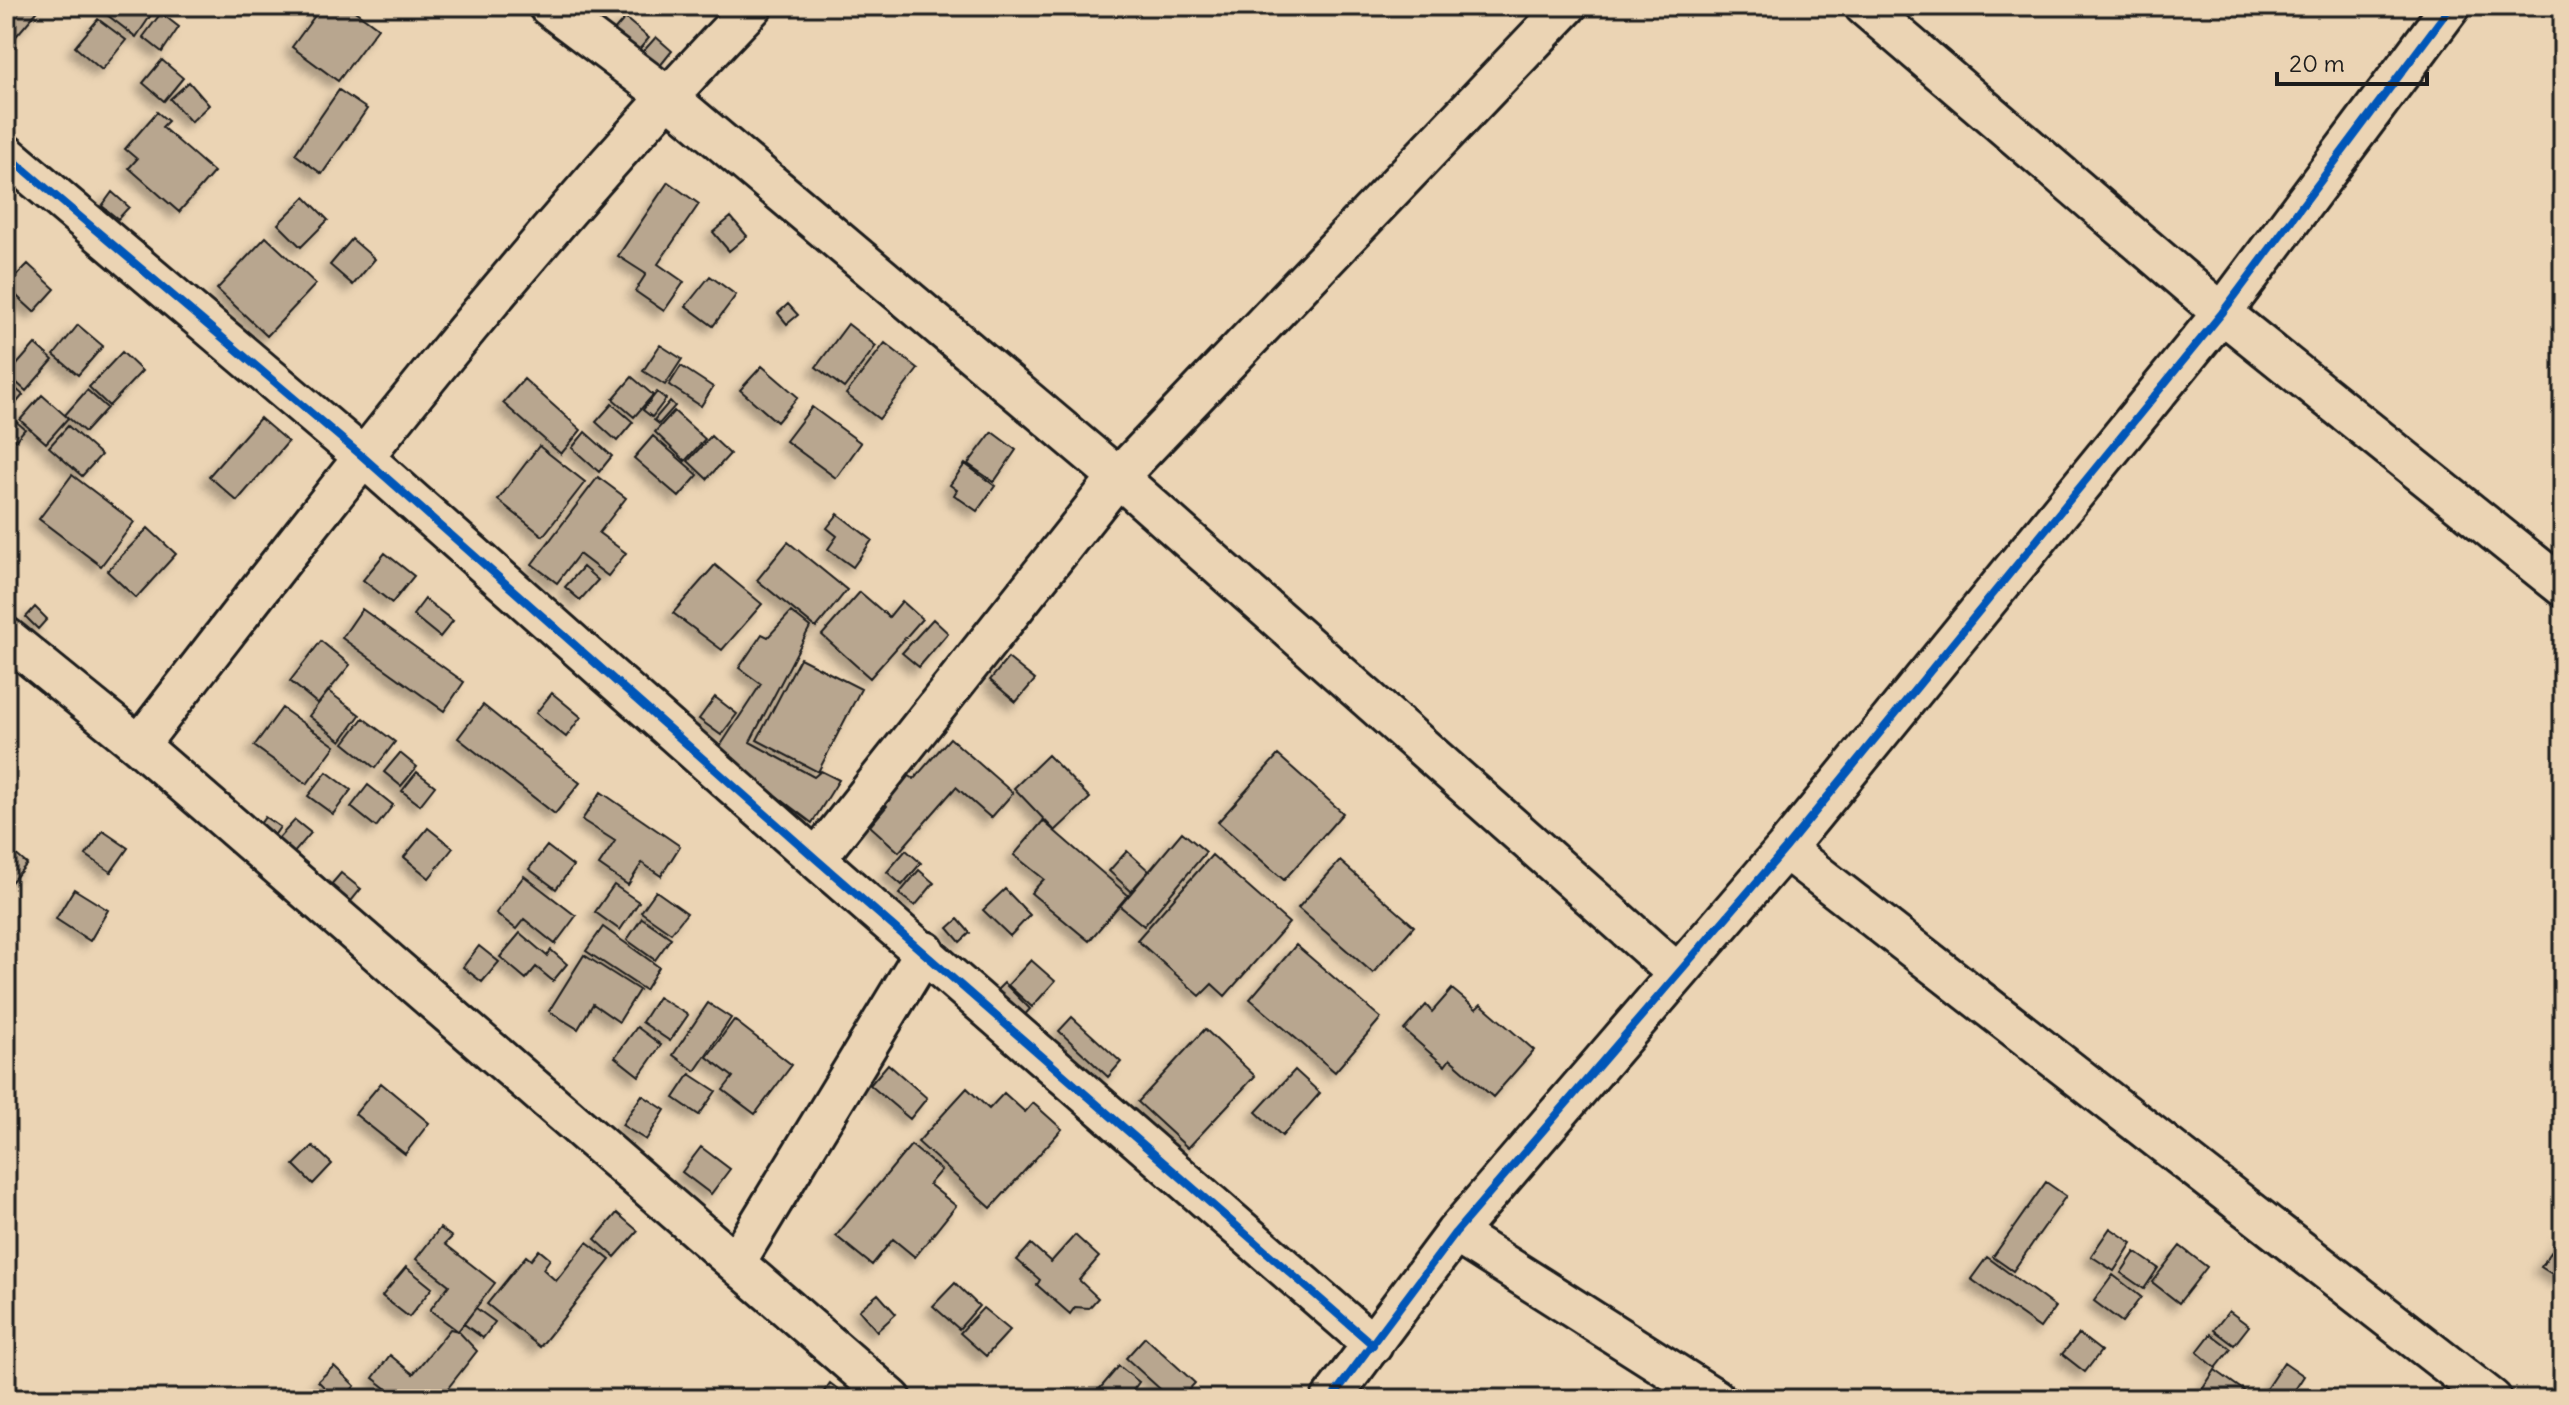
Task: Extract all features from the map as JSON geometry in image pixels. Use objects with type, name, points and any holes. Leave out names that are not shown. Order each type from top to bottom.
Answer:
[{"type":"street","points":[[548,6],[667,96],[1118,477],[1677,973]]},
{"type":"street","points":[[139,745],[362,456],[667,96],[753,6]]},
{"type":"street","points":[[816,859],[1118,477],[1567,6]]},
{"type":"street","points":[[1864,6],[2222,313],[2563,587]]},
{"type":"street","points":[[1331,1399],[1455,1233],[1785,849],[2222,313],[2451,6]]},
{"type":"street","points":[[6,154],[362,456],[816,859],[1373,1345]]},
{"type":"street","points":[[6,637],[139,745],[892,1399]]},
{"type":"street","points":[[1785,849],[2492,1399]]},
{"type":"street","points":[[736,1262],[925,951]]},
{"type":"street","points":[[1455,1233],[1716,1399]]},
{"type":"building","points":[[6,6],[42,6],[6,48]]},
{"type":"building","points":[[112,6],[139,6],[151,15],[136,37],[106,14]]},
{"type":"building","points":[[322,6],[348,6],[378,28],[338,81],[292,47]]},
{"type":"building","points":[[161,13],[179,27],[162,52],[143,37]]},
{"type":"building","points":[[625,18],[649,38],[631,59],[607,39]]},
{"type":"building","points":[[98,19],[126,40],[102,70],[75,47]]},
{"type":"building","points":[[656,37],[672,51],[651,77],[634,62]]},
{"type":"building","points":[[162,60],[183,78],[164,101],[143,83]]},
{"type":"building","points":[[189,82],[209,105],[191,122],[170,99]]},
{"type":"building","points":[[339,90],[367,109],[322,174],[295,154]]},
{"type":"building","points":[[157,112],[168,121],[162,127],[214,172],[179,212],[129,168],[137,159],[125,149]]},
{"type":"building","points":[[668,182],[699,204],[658,264],[684,282],[664,311],[635,291],[646,274],[618,256]]},
{"type":"building","points":[[112,192],[129,207],[118,219],[102,206]]},
{"type":"building","points":[[305,197],[328,220],[301,247],[278,224]]},
{"type":"building","points":[[731,217],[747,236],[729,251],[713,232]]},
{"type":"building","points":[[266,237],[316,284],[267,336],[217,289]]},
{"type":"building","points":[[352,239],[375,259],[353,285],[330,265]]},
{"type":"building","points":[[28,264],[55,289],[34,312],[6,286]]},
{"type":"building","points":[[710,276],[736,295],[713,326],[686,306]]},
{"type":"building","points":[[788,304],[798,315],[787,324],[778,313]]},
{"type":"building","points":[[848,324],[876,346],[844,388],[816,367]]},
{"type":"building","points":[[78,325],[103,346],[78,375],[54,355]]},
{"type":"building","points":[[885,343],[918,369],[879,419],[846,394]]},
{"type":"building","points":[[35,344],[53,360],[26,391],[8,375]]},
{"type":"building","points":[[660,345],[682,359],[665,385],[643,371]]},
{"type":"building","points":[[122,352],[142,371],[109,406],[89,387]]},
{"type":"building","points":[[681,366],[713,387],[701,406],[669,385]]},
{"type":"building","points":[[762,366],[798,397],[777,422],[740,390]]},
{"type":"building","points":[[632,377],[653,395],[634,417],[613,399]]},
{"type":"building","points":[[524,379],[581,430],[561,454],[503,403]]},
{"type":"building","points":[[7,381],[23,395],[7,414],[25,429],[8,449],[6,448]]},
{"type":"building","points":[[87,390],[107,408],[85,432],[65,415]]},
{"type":"building","points":[[657,392],[666,399],[652,417],[643,410]]},
{"type":"building","points":[[42,395],[68,418],[46,443],[20,420]]},
{"type":"building","points":[[670,401],[675,406],[659,424],[654,420]]},
{"type":"building","points":[[612,404],[633,422],[617,441],[596,422]]},
{"type":"building","points":[[812,407],[861,443],[836,478],[786,441]]},
{"type":"building","points":[[674,411],[705,439],[685,461],[655,432]]},
{"type":"building","points":[[260,418],[288,442],[237,501],[209,476]]},
{"type":"building","points":[[68,426],[101,455],[82,476],[49,447]]},
{"type":"building","points":[[585,432],[612,456],[599,472],[572,448]]},
{"type":"building","points":[[992,432],[1016,450],[994,482],[968,464]]},
{"type":"building","points":[[653,436],[698,475],[679,497],[634,458]]},
{"type":"building","points":[[711,436],[730,454],[707,479],[688,461]]},
{"type":"building","points":[[539,446],[585,482],[543,536],[498,500]]},
{"type":"building","points":[[965,464],[995,486],[977,511],[954,495],[957,490],[950,485]]},
{"type":"building","points":[[72,475],[134,522],[101,566],[39,519]]},
{"type":"building","points":[[598,477],[626,498],[599,533],[626,553],[608,576],[579,554],[557,583],[532,564]]},
{"type":"building","points":[[838,514],[872,540],[853,567],[828,549],[837,536],[827,528]]},
{"type":"building","points":[[148,528],[176,554],[136,598],[107,571]]},
{"type":"building","points":[[788,542],[847,590],[816,628],[757,580]]},
{"type":"building","points":[[385,553],[414,576],[392,603],[363,580]]},
{"type":"building","points":[[715,565],[762,604],[722,650],[673,613]]},
{"type":"building","points":[[583,567],[598,580],[580,600],[565,587]]},
{"type":"building","points":[[860,592],[889,617],[902,601],[922,619],[870,678],[822,635]]},
{"type":"building","points":[[425,599],[453,621],[440,637],[413,615]]},
{"type":"building","points":[[35,607],[47,619],[38,629],[26,617]]},
{"type":"building","points":[[362,609],[464,682],[444,711],[342,638]]},
{"type":"building","points":[[791,612],[810,627],[750,742],[814,777],[821,771],[839,780],[812,823],[717,751],[761,684],[739,668],[762,634],[768,637]]},
{"type":"building","points":[[933,619],[948,633],[919,667],[902,653]]},
{"type":"building","points":[[321,641],[350,665],[318,704],[290,681]]},
{"type":"building","points":[[800,658],[861,689],[818,772],[757,740]]},
{"type":"building","points":[[1008,658],[1035,680],[1016,702],[990,680]]},
{"type":"building","points":[[328,691],[360,715],[341,741],[309,716]]},
{"type":"building","points":[[552,693],[581,717],[566,737],[536,713]]},
{"type":"building","points":[[715,697],[737,714],[721,735],[699,719]]},
{"type":"building","points":[[483,705],[580,783],[555,814],[458,738]]},
{"type":"building","points":[[282,708],[335,746],[307,784],[254,746]]},
{"type":"building","points":[[363,718],[395,742],[375,768],[344,743]]},
{"type":"building","points":[[950,738],[1013,793],[991,818],[956,787],[899,852],[870,826],[887,806],[884,802],[908,775],[914,779]]},
{"type":"building","points":[[400,753],[417,767],[401,786],[384,772]]},
{"type":"building","points":[[1048,755],[1090,798],[1055,831],[1014,788]]},
{"type":"building","points":[[1278,755],[1343,813],[1284,880],[1218,822]]},
{"type":"building","points":[[327,772],[351,790],[333,814],[308,796]]},
{"type":"building","points":[[417,772],[435,786],[420,805],[402,791]]},
{"type":"building","points":[[368,785],[393,805],[376,827],[351,807]]},
{"type":"building","points":[[601,792],[680,846],[661,876],[642,863],[628,885],[599,865],[615,841],[582,820]]},
{"type":"building","points":[[265,817],[280,827],[271,840],[256,830]]},
{"type":"building","points":[[295,820],[311,833],[293,854],[276,841]]},
{"type":"building","points":[[1043,821],[1128,895],[1089,941],[1031,893],[1044,879],[1014,855]]},
{"type":"building","points":[[428,828],[453,848],[429,878],[404,857]]},
{"type":"building","points":[[103,831],[128,848],[111,872],[86,855]]},
{"type":"building","points":[[1182,832],[1206,852],[1144,926],[1120,906]]},
{"type":"building","points":[[6,846],[27,864],[6,888]]},
{"type":"building","points":[[547,846],[573,866],[556,889],[529,869]]},
{"type":"building","points":[[906,850],[921,863],[902,885],[887,872]]},
{"type":"building","points":[[1127,851],[1149,871],[1131,891],[1109,871]]},
{"type":"building","points":[[1212,855],[1289,923],[1225,996],[1212,984],[1200,996],[1137,940]]},
{"type":"building","points":[[1340,861],[1414,926],[1373,973],[1298,908]]},
{"type":"building","points":[[919,870],[934,883],[915,906],[899,894]]},
{"type":"building","points":[[341,873],[361,889],[343,911],[323,894]]},
{"type":"building","points":[[524,876],[576,916],[555,944],[524,919],[516,929],[496,913]]},
{"type":"building","points":[[614,885],[639,902],[620,930],[595,912]]},
{"type":"building","points":[[74,889],[108,910],[90,941],[56,919]]},
{"type":"building","points":[[1005,889],[1030,915],[1010,936],[983,910]]},
{"type":"building","points":[[656,891],[687,913],[671,933],[641,912]]},
{"type":"building","points":[[642,918],[671,938],[655,960],[627,940]]},
{"type":"building","points":[[958,919],[970,933],[960,942],[948,928]]},
{"type":"building","points":[[603,927],[659,967],[645,990],[586,951]]},
{"type":"building","points":[[520,933],[547,956],[551,950],[567,964],[553,981],[536,967],[526,979],[500,957]]},
{"type":"building","points":[[1296,945],[1381,1018],[1335,1072],[1250,999]]},
{"type":"building","points":[[479,946],[499,962],[482,982],[463,967]]},
{"type":"building","points":[[584,955],[639,990],[619,1022],[593,1004],[578,1029],[549,1011]]},
{"type":"building","points":[[1031,960],[1055,981],[1032,1007],[1008,985]]},
{"type":"building","points":[[1004,983],[1030,1009],[1021,1019],[994,993]]},
{"type":"building","points":[[1452,989],[1476,1009],[1481,1004],[1534,1050],[1493,1097],[1450,1059],[1445,1066],[1404,1030],[1426,1005],[1432,1012]]},
{"type":"building","points":[[658,997],[688,1015],[670,1041],[642,1022]]},
{"type":"building","points":[[708,1003],[731,1018],[695,1071],[673,1055]]},
{"type":"building","points":[[1072,1017],[1121,1062],[1108,1077],[1059,1031]]},
{"type":"building","points":[[734,1020],[792,1065],[755,1114],[723,1090],[733,1077],[707,1057]]},
{"type":"building","points":[[637,1027],[661,1045],[639,1076],[615,1057]]},
{"type":"building","points":[[1205,1029],[1255,1076],[1188,1148],[1138,1102]]},
{"type":"building","points":[[888,1064],[927,1098],[910,1119],[870,1085]]},
{"type":"building","points":[[1295,1070],[1320,1093],[1282,1136],[1256,1112]]},
{"type":"building","points":[[690,1074],[716,1091],[699,1115],[674,1098]]},
{"type":"building","points":[[381,1083],[429,1123],[405,1154],[355,1114]]},
{"type":"building","points":[[967,1088],[989,1109],[1004,1093],[1025,1112],[1033,1103],[1062,1129],[991,1208],[918,1142]]},
{"type":"building","points":[[642,1095],[665,1110],[646,1140],[622,1125]]},
{"type":"building","points":[[911,1145],[941,1170],[929,1184],[956,1206],[915,1257],[893,1239],[872,1265],[836,1236]]},
{"type":"building","points":[[313,1146],[332,1164],[313,1184],[294,1165]]},
{"type":"building","points":[[701,1147],[730,1169],[711,1194],[682,1172]]},
{"type":"building","points":[[2046,1182],[2066,1196],[2013,1271],[1993,1257]]},
{"type":"building","points":[[617,1213],[638,1231],[615,1257],[595,1239]]},
{"type":"building","points":[[440,1228],[452,1237],[445,1244],[495,1283],[458,1331],[430,1310],[449,1285],[416,1259]]},
{"type":"building","points":[[2110,1228],[2132,1243],[2114,1271],[2091,1256]]},
{"type":"building","points":[[1075,1235],[1099,1257],[1079,1280],[1098,1298],[1089,1308],[1075,1307],[1070,1314],[1037,1285],[1040,1280],[1017,1260],[1031,1244],[1051,1262]]},
{"type":"building","points":[[2563,1235],[2563,1281],[2541,1267]]},
{"type":"building","points":[[587,1242],[610,1260],[540,1347],[487,1304],[526,1256],[531,1260],[539,1250],[550,1259],[543,1269],[556,1281]]},
{"type":"building","points":[[2180,1246],[2207,1267],[2179,1303],[2152,1282]]},
{"type":"building","points":[[2135,1252],[2158,1268],[2144,1289],[2121,1273]]},
{"type":"building","points":[[1987,1257],[2055,1307],[2040,1328],[1971,1279]]},
{"type":"building","points":[[406,1267],[432,1288],[409,1317],[382,1296]]},
{"type":"building","points":[[2113,1275],[2141,1297],[2122,1322],[2094,1301]]},
{"type":"building","points":[[955,1283],[979,1306],[959,1329],[933,1306]]},
{"type":"building","points":[[878,1294],[896,1314],[877,1331],[859,1310]]},
{"type":"building","points":[[476,1308],[495,1322],[483,1338],[464,1324]]},
{"type":"building","points":[[983,1308],[1010,1330],[986,1356],[960,1333]]},
{"type":"building","points":[[2229,1311],[2249,1326],[2234,1345],[2214,1330]]},
{"type":"building","points":[[450,1329],[458,1331],[477,1351],[441,1397],[444,1399],[400,1399],[373,1378],[390,1355],[413,1374]]},
{"type":"building","points":[[2079,1334],[2101,1351],[2085,1372],[2062,1354]]},
{"type":"building","points":[[2211,1334],[2231,1349],[2216,1368],[2197,1352]]},
{"type":"building","points":[[1145,1337],[1195,1383],[1180,1399],[1171,1399],[1126,1358]]},
{"type":"building","points":[[2284,1362],[2304,1376],[2289,1399],[2268,1399],[2262,1395]]},
{"type":"building","points":[[334,1366],[355,1386],[342,1399],[336,1399],[318,1381]]},
{"type":"building","points":[[1119,1366],[1139,1382],[1127,1399],[1091,1399]]},
{"type":"building","points":[[2215,1370],[2250,1395],[2247,1399],[2208,1399],[2200,1393]]},
{"type":"building","points":[[830,1383],[851,1399],[819,1399]]},
{"type":"cycle path","points":[[1331,1399],[1455,1233],[1785,849],[2222,313],[2451,6]]},
{"type":"cycle path","points":[[6,154],[362,456],[816,859],[1373,1345]]}]
